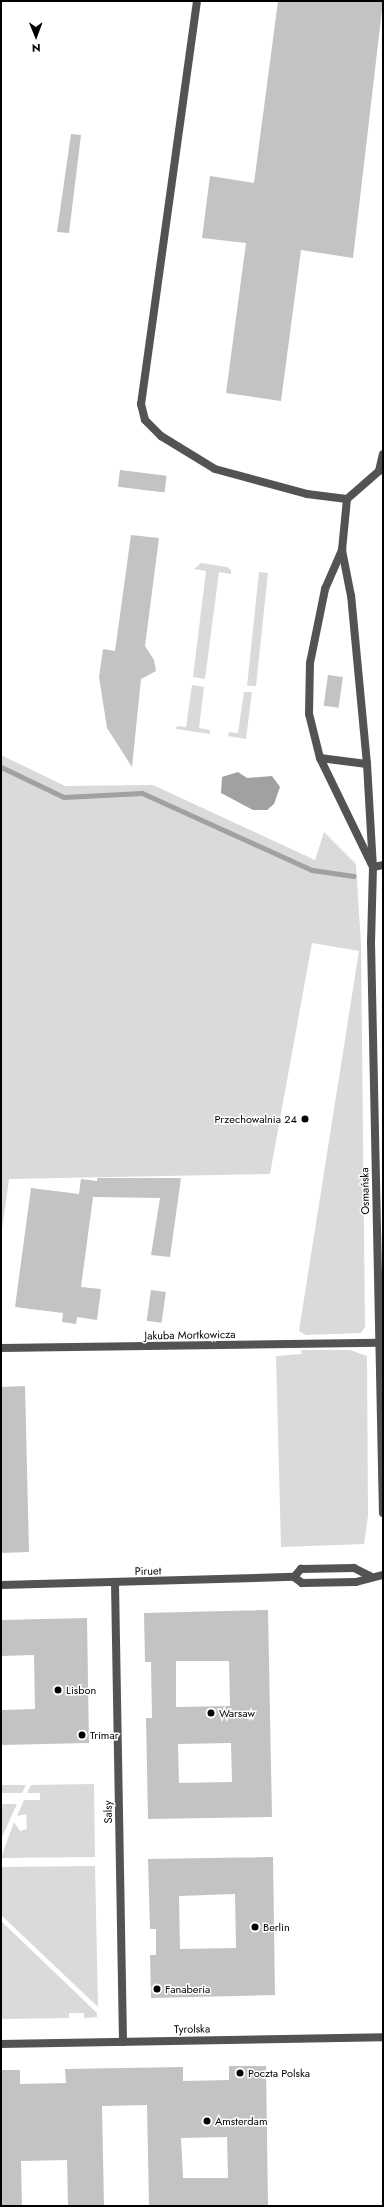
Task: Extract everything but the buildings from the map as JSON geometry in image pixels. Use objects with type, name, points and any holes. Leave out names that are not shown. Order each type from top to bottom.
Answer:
[{"type":"street","points":[[197,1],[141,404],[145,420],[161,436],[215,469],[307,494],[348,499]]},
{"type":"street","points":[[383,454],[379,471],[348,499],[342,550],[325,589],[310,663],[309,714],[320,758],[373,867],[383,865]]},
{"type":"street","name":"Osmańska","points":[[342,550],[351,596],[368,764],[373,867],[371,942],[383,1513]]},
{"type":"street","points":[[320,758],[368,764]]},
{"type":"street","name":"Jakuba Mortkowicza","points":[[1,1348],[379,1343]]},
{"type":"street","name":"Piruet","points":[[294,1577],[301,1569],[354,1568],[370,1576]]},
{"type":"street","name":"Piruet","points":[[1,1585],[294,1577],[302,1583],[356,1582],[370,1576],[383,1575]]},
{"type":"street","name":"Salsy","points":[[115,1582],[123,2042]]},
{"type":"street","name":"Tyrolska","points":[[1,2044],[383,2037]]},
{"type":"shaded area","points":[[201,563],[227,567],[231,570],[231,574],[219,572],[205,679],[193,677],[206,571],[194,569]]},
{"type":"shaded area","points":[[259,572],[268,573],[256,686],[247,685]]},
{"type":"shaded area","points":[[192,685],[204,687],[199,728],[210,730],[210,734],[176,729],[177,726],[186,727]]},
{"type":"shaded area","points":[[244,692],[252,692],[246,739],[228,736],[229,732],[238,733]]},
{"type":"shaded area","points":[[1,755],[65,786],[153,785],[315,860],[324,832],[356,864],[361,944],[365,1327],[361,1333],[306,1335],[299,1331],[359,951],[312,943],[270,1174],[9,1179],[1,1237]]},
{"type":"shaded area","points":[[238,772],[247,778],[272,776],[280,787],[274,804],[267,810],[253,810],[221,793],[222,777]]},
{"type":"shaded area","points":[[301,1350],[350,1350],[367,1356],[368,1516],[364,1544],[281,1547],[276,1356],[302,1354]]},
{"type":"shaded area","points":[[94,1784],[95,1857],[1,1858],[14,1822],[20,1831],[27,1829],[26,1814],[17,1816],[24,1800],[40,1800],[40,1793],[27,1793],[31,1785]]},
{"type":"shaded area","points":[[1,1785],[26,1785],[22,1793],[1,1793]]},
{"type":"shaded area","points":[[1,1804],[17,1804],[1,1839]]},
{"type":"shaded area","points":[[95,1866],[98,2007],[1,1915],[1,1867]]},
{"type":"shaded area","points":[[1,1921],[97,2013],[97,2017],[84,2018],[84,2013],[69,2013],[69,2018],[1,2019]]},
{"type":"waterway","points":[[1,767],[64,797],[142,793],[312,870],[354,876]]},
{"type":"place","name":"Przechowalnia 24","points":[[305,1119]]},
{"type":"place","name":"Lisbon","points":[[58,1690]]},
{"type":"place","name":"Warsaw","points":[[211,1713]]},
{"type":"place","name":"Trimar","points":[[82,1735]]},
{"type":"place","name":"Berlin","points":[[255,1927]]},
{"type":"place","name":"Fanaberia","points":[[157,1989]]},
{"type":"place","name":"Poczta Polska","points":[[240,2073]]},
{"type":"place","name":"Amsterdam","points":[[207,2121]]}]
